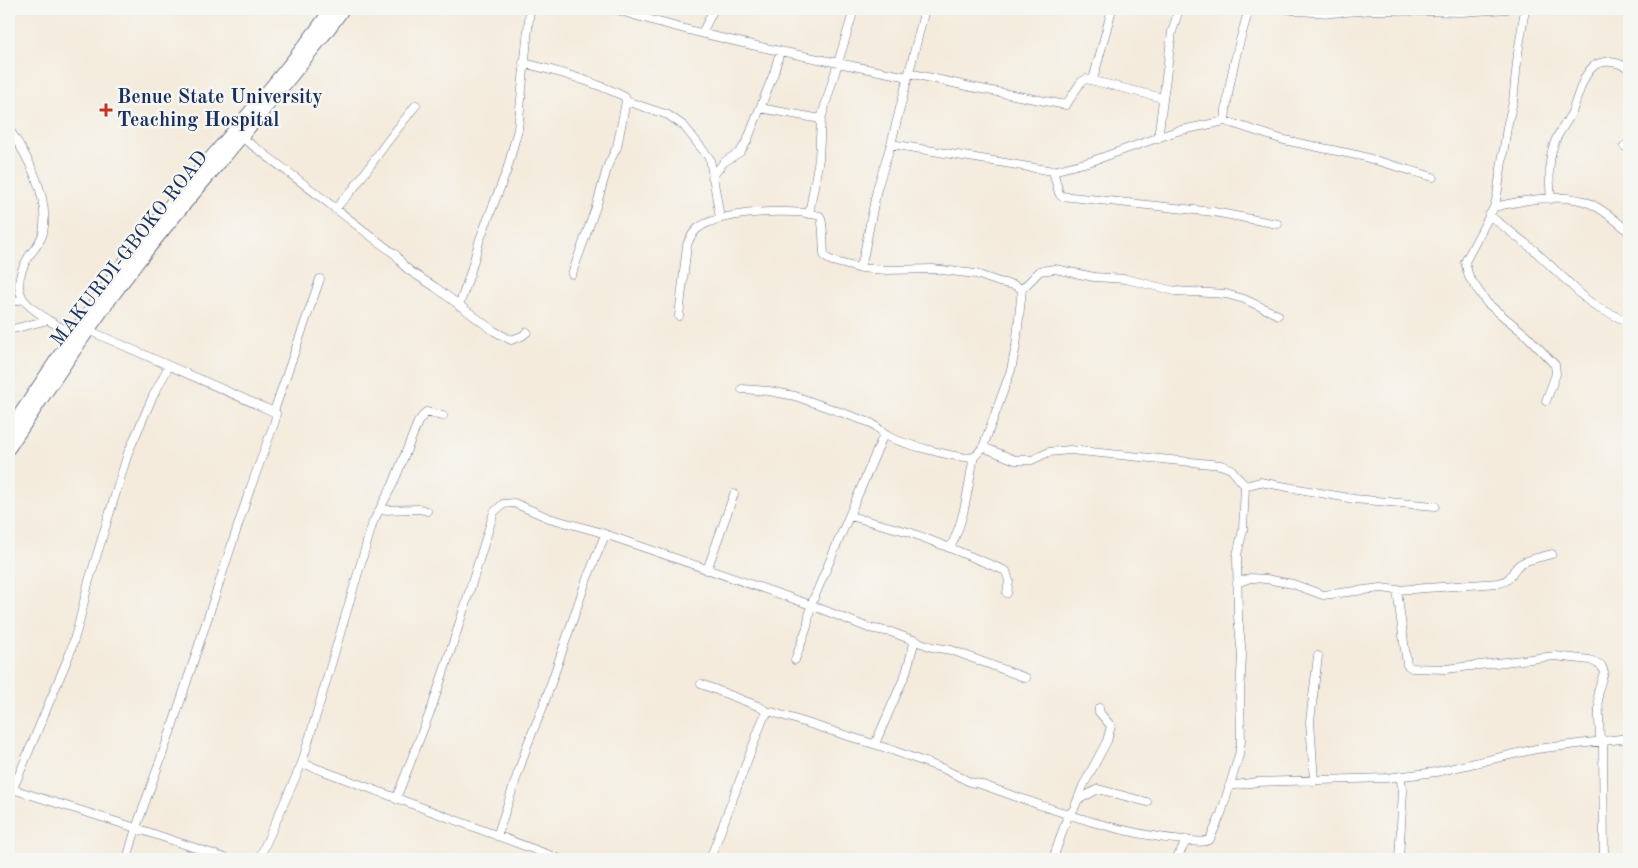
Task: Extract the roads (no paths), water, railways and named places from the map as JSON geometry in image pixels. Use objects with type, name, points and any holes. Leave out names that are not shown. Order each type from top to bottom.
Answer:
[{"type":"main road","points":[[9,430],[124,264],[153,226],[262,96],[331,9]]},
{"type":"main road","name":"MAKURDI-GBOKO ROAD","points":[[9,448],[88,330],[160,235],[334,23],[343,9]]},
{"type":"street","points":[[460,306],[480,239],[507,170],[518,129],[523,63],[530,9]]},
{"type":"street","points":[[614,9],[662,24],[780,51],[1066,105],[1081,82],[1086,79],[1162,98]]},
{"type":"street","points":[[702,33],[714,9]]},
{"type":"street","points":[[809,214],[819,159],[821,119],[854,11],[841,9]]},
{"type":"street","points":[[858,268],[864,259],[877,189],[891,144],[924,9]]},
{"type":"street","points":[[1093,80],[1112,9]]},
{"type":"street","points":[[1158,138],[1172,32],[1179,9]]},
{"type":"street","points":[[1225,121],[1235,57],[1249,9]]},
{"type":"street","points":[[1288,9],[1298,12],[1330,13],[1374,10],[1461,12],[1508,9]]},
{"type":"street","points":[[1525,9],[1513,102],[1507,127],[1497,196],[1494,207],[1466,260],[1466,269],[1487,303],[1526,335],[1555,365],[1556,374],[1546,401]]},
{"type":"street","points":[[712,177],[724,162],[738,154],[743,148],[760,108],[780,51]]},
{"type":"street","points":[[1551,199],[1549,180],[1550,157],[1558,136],[1571,113],[1586,74],[1592,66],[1609,62],[1629,68]]},
{"type":"street","points":[[523,63],[555,70],[588,82],[625,97],[626,100],[668,115],[684,126],[710,160],[720,218]]},
{"type":"street","points":[[572,274],[597,204],[608,165],[617,147],[626,100]]},
{"type":"street","points":[[335,209],[354,188],[416,106]]},
{"type":"street","points":[[760,108],[821,119]]},
{"type":"street","points":[[891,144],[1053,171],[1092,161],[1177,131],[1225,121],[1284,140],[1361,156],[1433,177]]},
{"type":"street","points":[[9,129],[29,163],[39,189],[44,211],[41,240],[20,273],[19,282],[23,299],[48,320],[74,335]]},
{"type":"street","points":[[241,137],[310,187],[335,209],[396,256],[410,271],[436,287],[494,331],[511,340],[522,336],[526,332]]},
{"type":"street","points":[[710,160],[724,162]]},
{"type":"street","points":[[1053,171],[1061,196],[1214,212],[1278,224]]},
{"type":"street","points":[[1494,207],[1536,199],[1575,200],[1589,204],[1614,219],[1629,232]]},
{"type":"street","points":[[679,316],[689,240],[698,228],[720,218],[772,211],[809,214],[822,218],[825,257],[832,261],[858,268],[933,269],[976,274],[1022,289]]},
{"type":"street","points":[[1490,215],[1534,250],[1586,299],[1598,308],[1629,322]]},
{"type":"street","points":[[864,259],[873,269]]},
{"type":"street","points":[[742,389],[769,391],[795,396],[871,422],[884,434],[901,441],[962,458],[974,456],[983,447],[1011,370],[1016,346],[1022,289],[1040,271],[1055,269],[1094,277],[1126,279],[1175,291],[1226,294],[1244,299],[1278,315]]},
{"type":"street","points":[[127,859],[249,492],[275,421],[276,413],[274,412],[320,279]]},
{"type":"street","points":[[9,303],[23,299]]},
{"type":"street","points":[[9,330],[48,320]]},
{"type":"street","points":[[88,330],[274,412]]},
{"type":"street","points":[[169,366],[153,396],[128,453],[112,501],[70,653],[11,789],[228,859]]},
{"type":"street","points":[[259,859],[302,763],[373,522],[393,484],[418,422],[426,412],[443,416]]},
{"type":"street","points":[[795,660],[807,627],[812,605],[884,434]]},
{"type":"street","points":[[701,684],[758,706],[768,712],[787,716],[875,744],[944,769],[970,782],[1068,815],[1158,838],[1201,842],[1210,839],[1214,833],[1239,755],[1241,741],[1240,694],[1242,655],[1238,617],[1237,555],[1243,530],[1245,486],[1231,469],[1221,465],[1070,450],[1049,452],[1032,460],[1015,460],[983,447]]},
{"type":"street","points":[[950,548],[956,536],[968,498],[974,456]]},
{"type":"street","points":[[1245,486],[1260,482],[1354,499],[1435,506]]},
{"type":"street","points":[[707,570],[734,494]]},
{"type":"street","points":[[396,798],[434,699],[494,512],[503,504],[514,503],[557,521],[605,535],[812,605],[869,628],[951,650],[1026,678]]},
{"type":"street","points":[[380,510],[420,509],[427,511]]},
{"type":"street","points":[[850,516],[909,532],[1006,571],[1008,581],[1007,593]]},
{"type":"street","points":[[497,836],[591,566],[605,535]]},
{"type":"street","points":[[1237,583],[1250,578],[1266,579],[1293,584],[1323,595],[1382,588],[1397,590],[1502,582],[1509,579],[1517,566],[1522,562],[1552,554]]},
{"type":"street","points":[[1237,567],[1250,578]]},
{"type":"street","points":[[1397,590],[1407,665],[1410,668],[1471,667],[1555,656],[1590,660],[1601,665],[1604,672],[1598,691],[1604,859]]},
{"type":"street","points":[[875,744],[906,672],[915,640]]},
{"type":"street","points":[[1314,781],[1310,721],[1318,656]]},
{"type":"street","points":[[1053,859],[1068,815],[1074,809],[1083,786],[1107,742],[1111,726],[1099,712],[1099,708]]},
{"type":"street","points":[[710,859],[731,808],[757,733],[763,718],[768,712]]},
{"type":"street","points":[[1229,786],[1257,782],[1371,779],[1436,772],[1536,750],[1629,738]]},
{"type":"street","points":[[302,763],[560,859]]},
{"type":"street","points":[[1399,859],[1403,791],[1400,776]]},
{"type":"street","points":[[1078,800],[1098,789],[1147,802]]},
{"type":"street","points":[[1176,859],[1187,840]]},
{"type":"place","name":"Benue State University Teaching Hospital","points":[[106,110]]}]
